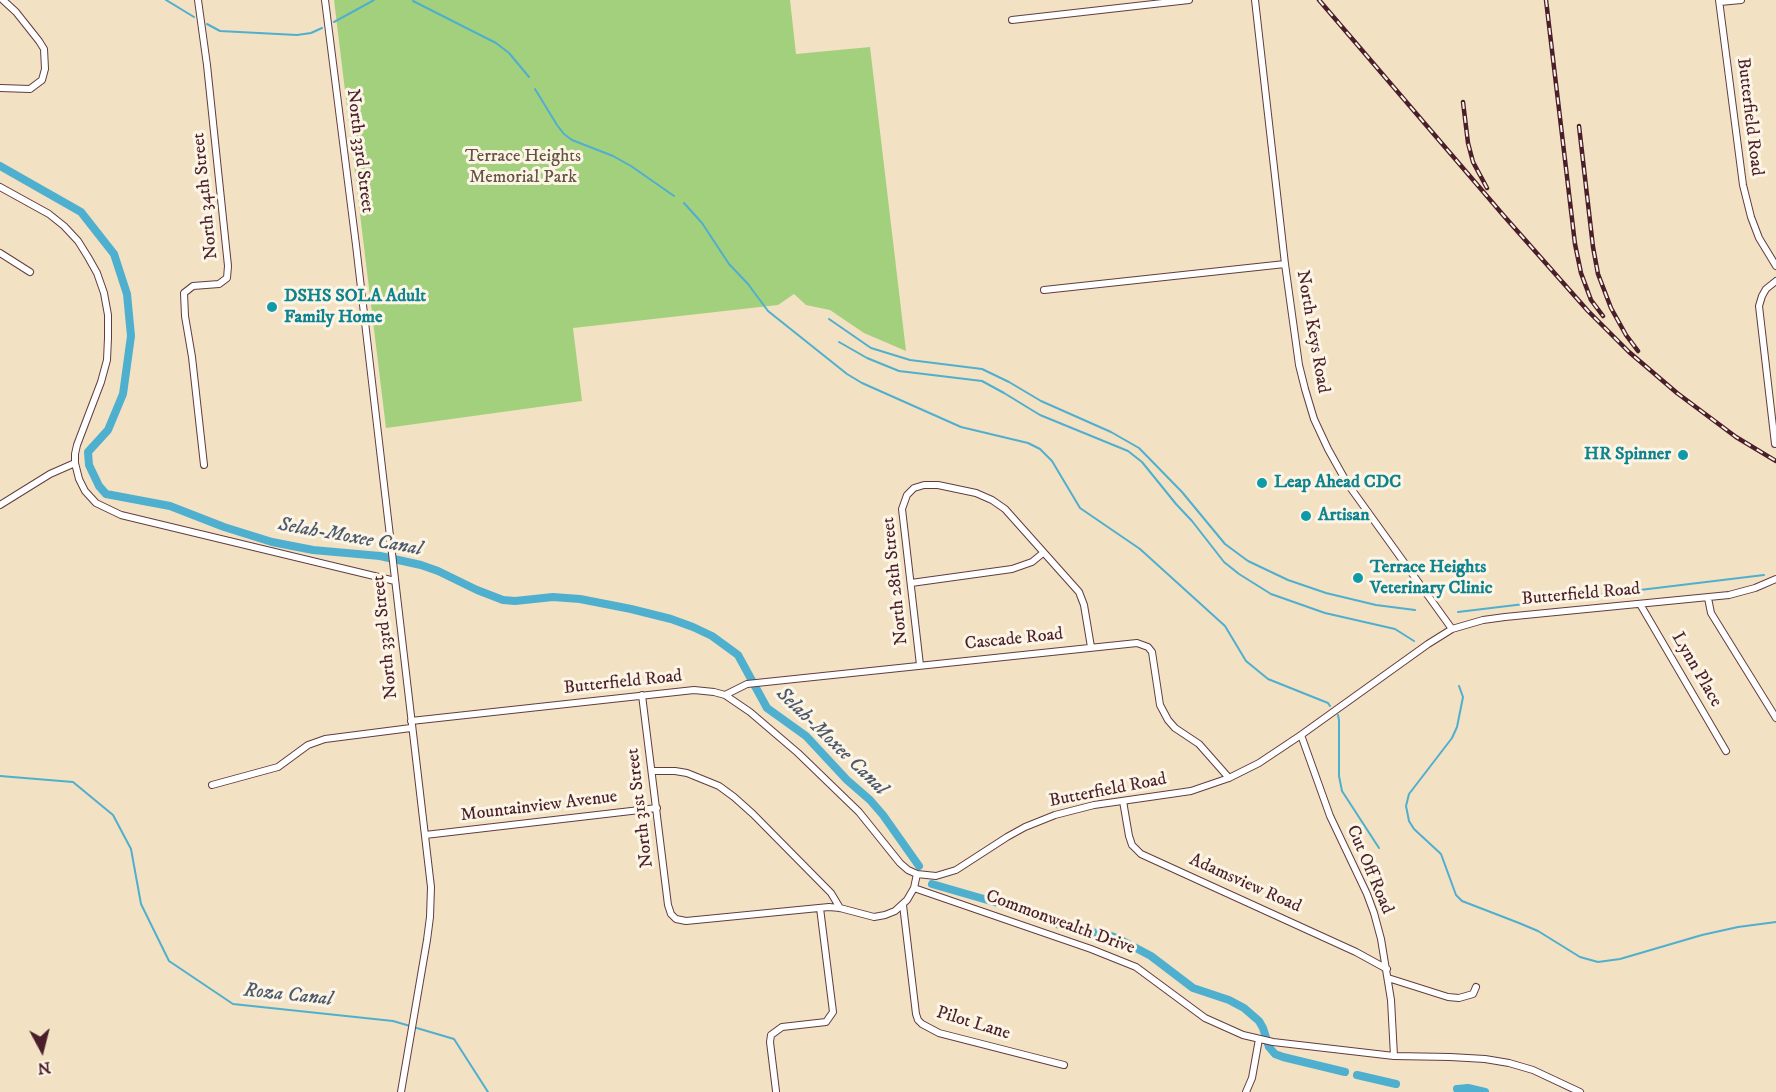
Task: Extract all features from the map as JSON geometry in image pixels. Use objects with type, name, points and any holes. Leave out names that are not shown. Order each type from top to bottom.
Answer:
[{"type":"street","points":[[0,88],[30,89],[42,80],[45,69],[44,49],[39,40],[3,0]]},
{"type":"street","name":"North 34th Street","points":[[198,0],[228,266],[227,278],[219,284],[193,286],[184,293],[204,465]]},
{"type":"street","name":"North 33rd Street","points":[[325,0],[356,245],[431,899],[427,940],[401,1092]]},
{"type":"street","points":[[1012,20],[1189,0]]},
{"type":"street","name":"North Keys Road","points":[[1255,0],[1285,264],[1299,365],[1314,419],[1347,483],[1452,629]]},
{"type":"street","points":[[1719,1],[1741,0]]},
{"type":"street","name":"Butterfield Road","points":[[1719,1],[1743,185],[1759,238],[1776,266]]},
{"type":"street","points":[[0,187],[49,214],[64,226],[78,241],[88,257],[104,293],[108,315],[107,360],[77,445],[75,463],[79,479],[96,503],[121,515],[395,581]]},
{"type":"street","points":[[0,253],[30,272]]},
{"type":"street","points":[[1044,290],[1285,264]]},
{"type":"street","points":[[1775,444],[1759,306],[1766,289],[1776,281]]},
{"type":"street","points":[[0,505],[50,474],[75,463]]},
{"type":"street","name":"North 28th Street","points":[[920,665],[902,509],[907,495],[914,488],[938,485],[976,493],[992,500],[1005,509],[1043,553]]},
{"type":"street","points":[[911,583],[1012,569],[1032,562],[1043,553],[1079,592],[1084,605],[1091,647]]},
{"type":"street","name":"Butterfield Road","points":[[212,785],[278,767],[308,745],[325,739],[411,725],[642,695],[706,690],[724,695],[750,712],[806,760],[860,812],[908,870],[917,874],[936,876],[956,870],[1016,832],[1055,815],[1094,805],[1191,790],[1229,778],[1259,763],[1301,735],[1452,629],[1483,620],[1505,617],[1708,598],[1743,591],[1776,579]]},
{"type":"street","points":[[1708,598],[1711,613],[1776,718]]},
{"type":"street","name":"Lynn Place","points":[[1640,604],[1726,751]]},
{"type":"street","name":"Cascade Road","points":[[724,695],[747,684],[1132,643],[1148,647],[1152,652],[1163,713],[1175,728],[1199,744],[1229,778]]},
{"type":"street","name":"North 31st Street","points":[[642,695],[668,905],[673,917],[686,921],[820,908]]},
{"type":"street","name":"Cut Off Road","points":[[1301,735],[1330,816],[1367,894],[1381,939],[1394,1028],[1394,1056]]},
{"type":"street","points":[[652,771],[675,771],[718,786],[753,814],[831,893],[840,908]]},
{"type":"street","name":"Adamsview Road","points":[[1123,801],[1132,845],[1141,854],[1334,942],[1387,969]]},
{"type":"street","name":"Mountainview Avenue","points":[[425,835],[657,808]]},
{"type":"street","points":[[776,1092],[771,1035],[782,1027],[826,1022],[833,1012],[820,908],[840,908],[874,917],[885,915],[903,905],[914,888],[917,874]]},
{"type":"street","name":"Commonwealth Drive","points":[[914,888],[1125,962],[1145,972],[1205,1018],[1243,1035],[1273,1042],[1394,1056],[1462,1058],[1509,1063],[1533,1070],[1580,1092]]},
{"type":"street","name":"Pilot Lane","points":[[903,905],[916,1014],[922,1024],[939,1033],[1064,1065]]},
{"type":"street","points":[[1388,978],[1448,997],[1459,998],[1473,994],[1476,987]]},
{"type":"street","points":[[1246,1092],[1262,1040]]},
{"type":"green space","name":"Terrace Heights Memorial Park","points":[[334,0],[790,0],[796,54],[870,47],[906,351],[864,333],[830,310],[806,305],[794,294],[778,305],[573,328],[582,401],[386,428]]},
{"type":"waterway","points":[[166,0],[194,17]]},
{"type":"waterway","points":[[334,22],[374,0]]},
{"type":"waterway","points":[[413,1],[496,43],[509,53],[529,77]]},
{"type":"waterway","points":[[207,24],[220,31],[297,35],[311,33],[322,28]]},
{"type":"waterway","points":[[535,89],[564,134],[572,140],[613,156],[631,166],[674,196]]},
{"type":"waterway","name":"Selah-Moxee Canal","points":[[0,166],[81,212],[114,254],[127,294],[131,336],[123,394],[108,430],[88,452],[89,465],[99,486],[106,494],[170,506],[224,527],[272,542],[313,550],[380,556],[421,565],[503,600],[553,597],[580,599],[631,609],[693,627],[712,636],[738,655],[767,708],[806,736],[847,780],[870,800],[919,866]]},
{"type":"waterway","points":[[684,203],[702,223],[729,264],[748,284],[768,311],[847,374],[862,383],[961,427],[1028,443],[1040,449],[1052,461],[1080,508],[1140,549],[1225,626],[1246,661],[1268,679],[1328,703],[1330,706]]},
{"type":"waterway","points":[[829,319],[871,348],[910,360],[982,369],[1041,401],[1111,432],[1139,448],[1182,492],[1225,544],[1248,561],[1288,580],[1326,593],[1376,605],[1415,610]]},
{"type":"waterway","points":[[839,342],[867,358],[899,371],[982,381],[1040,415],[1128,451],[1142,462],[1224,562],[1239,574],[1271,594],[1325,613],[1395,629],[1414,641]]},
{"type":"waterway","points":[[1458,612],[1764,575]]},
{"type":"waterway","points":[[1459,686],[1463,697],[1457,727],[1452,738],[1409,794],[1406,806],[1409,821],[1414,829],[1441,854],[1456,895],[1462,901],[1538,931],[1580,957],[1598,962],[1620,959],[1702,935],[1776,922]]},
{"type":"waterway","points":[[1338,715],[1339,776],[1342,791],[1379,848]]},
{"type":"waterway","name":"Roza Canal","points":[[0,776],[73,782],[113,815],[131,849],[141,904],[169,961],[233,1004],[393,1021],[454,1039],[488,1092]]},
{"type":"waterway","name":"Selah-Moxee Canal","points":[[932,884],[1022,910],[1072,930],[1106,934],[1119,939],[1151,956],[1193,988],[1229,1000],[1244,1008],[1259,1021],[1269,1047],[1275,1054],[1345,1072]]},
{"type":"waterway","name":"Selah-Moxee Canal","points":[[1357,1075],[1396,1084]]},
{"type":"waterway","name":"Selah-Moxee Canal","points":[[1457,1089],[1468,1088],[1485,1092]]},
{"type":"railway","points":[[1319,0],[1588,311],[1629,352],[1677,393],[1736,437],[1776,461]]},
{"type":"railway","points":[[1546,0],[1575,244],[1581,273],[1591,300],[1603,316]]},
{"type":"railway","points":[[1463,102],[1468,143],[1473,162],[1487,188]]},
{"type":"railway","points":[[1579,126],[1598,274],[1611,308],[1638,351]]},
{"type":"place","name":"DSHS SOLA Adult Family Home","points":[[272,307]]},
{"type":"place","name":"HR Spinner","points":[[1683,455]]},
{"type":"place","name":"Leap Ahead CDC","points":[[1262,483]]},
{"type":"place","name":"Artisan","points":[[1306,516]]},
{"type":"place","name":"Terrace Heights Veterinary Clinic","points":[[1358,578]]}]
